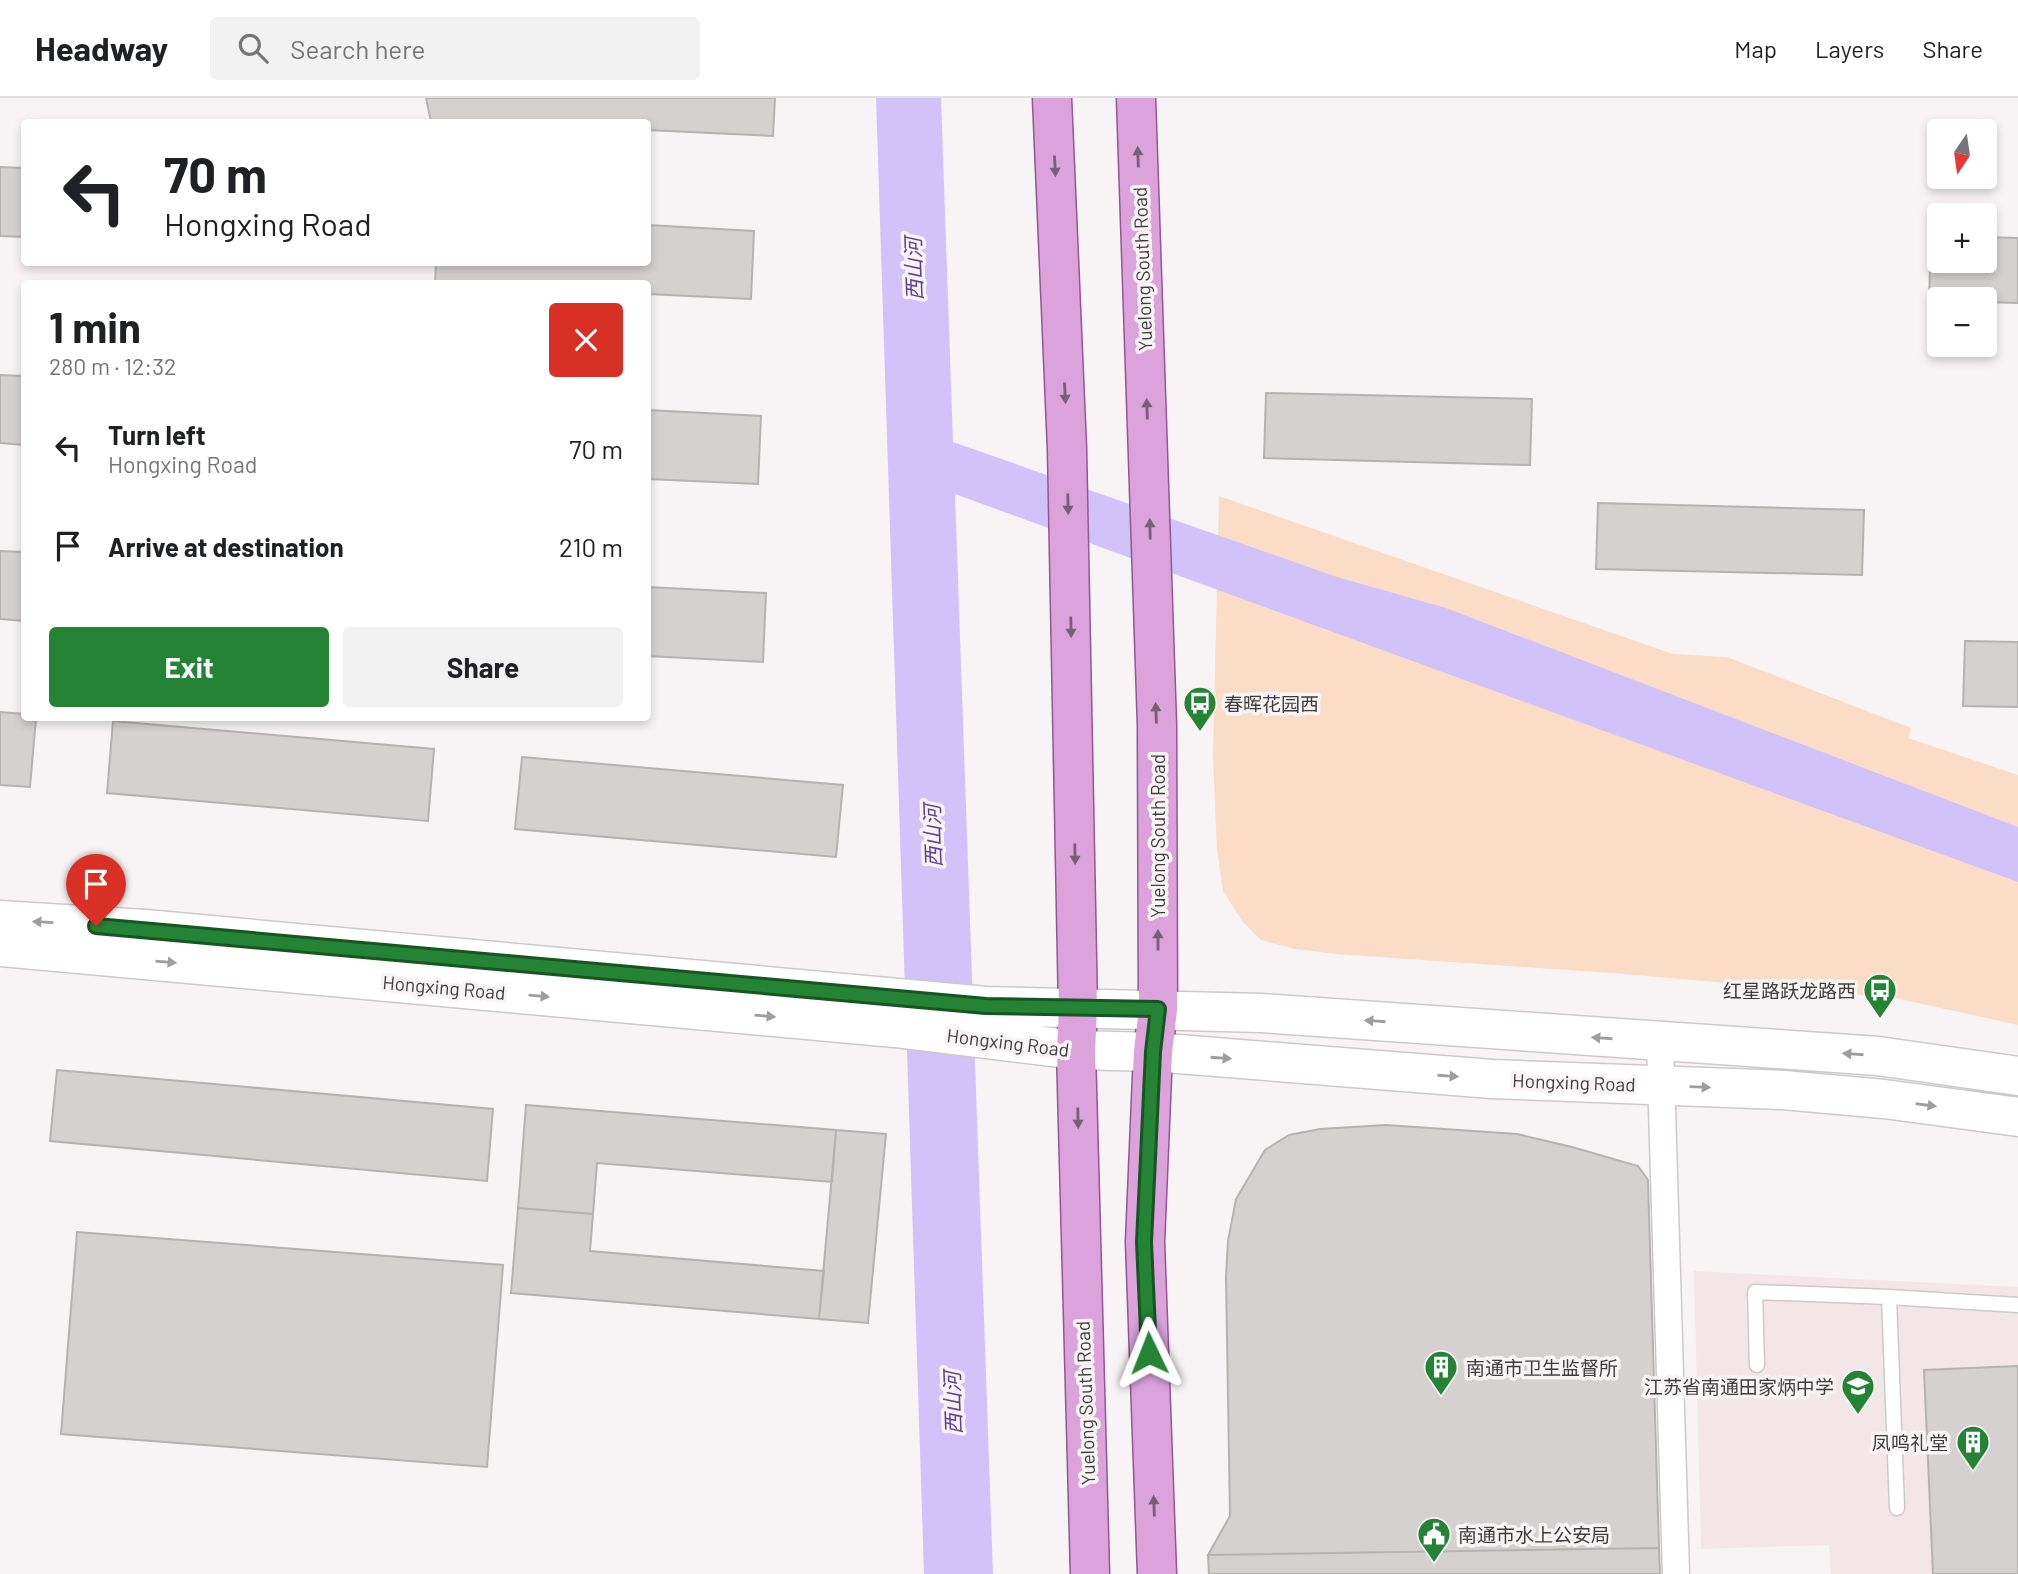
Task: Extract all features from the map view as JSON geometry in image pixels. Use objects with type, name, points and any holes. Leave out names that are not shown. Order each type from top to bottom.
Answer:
[{"type":"main road","name":"Yuelong South Road","points":[[1052,98],[1067,449],[1078,1009],[1076,1050],[1090,1574]]},
{"type":"main road","name":"Yuelong South Road","points":[[1136,98],[1150,581],[1157,725],[1158,1009],[1153,1052],[1144,1242],[1157,1574]]},
{"type":"main road","name":"Hongxing Road","points":[[0,920],[145,929],[988,1023],[1076,1050],[1153,1052],[1492,1079],[1796,1091],[1884,1099],[2018,1117]]},
{"type":"main road","name":"Hongxing Road","points":[[0,947],[894,1012]]},
{"type":"main road","name":"Hongxing Road","points":[[988,1023],[1078,1009],[1261,1013],[1878,1056],[2018,1076]]},
{"type":"street","points":[[1660,1042],[1676,1574]]},
{"type":"lane","points":[[1757,1365],[1755,1292],[2018,1305]]},
{"type":"lane","points":[[1889,1297],[1897,1507]]},
{"type":"shaded area","points":[[1219,496],[1673,654],[1727,657],[1911,728],[1908,738],[2018,775],[2018,1025],[1895,998],[1625,974],[1336,954],[1295,949],[1261,940],[1243,922],[1223,891],[1217,849],[1213,758]]},
{"type":"shaded area","name":"江苏省南通田家炳中学","points":[[1694,1271],[2018,1287],[2018,1574],[1831,1574],[1829,1545],[1701,1549]]},
{"type":"water","name":"西山河","points":[[876,98],[941,98],[953,442],[1337,577],[1446,608],[2018,827],[2018,882],[955,494],[993,1574],[924,1574]]},
{"type":"building","points":[[426,98],[775,98],[773,136],[651,130],[651,119],[430,119]]},
{"type":"building","points":[[0,167],[21,168],[21,237],[0,236]]},
{"type":"building","points":[[651,225],[754,231],[751,299],[651,294],[651,280],[435,280],[436,266],[651,266]]},
{"type":"building","points":[[1997,237],[2018,238],[2018,303],[1997,302],[1997,287],[1929,287],[1930,273],[1997,273]]},
{"type":"building","points":[[0,375],[21,376],[21,445],[0,443]]},
{"type":"building","points":[[1266,393],[1532,399],[1530,465],[1264,458]]},
{"type":"building","points":[[651,410],[761,416],[758,484],[651,479]]},
{"type":"building","points":[[1598,503],[1864,510],[1862,575],[1596,569]]},
{"type":"building","points":[[0,551],[21,552],[21,621],[0,619]]},
{"type":"building","points":[[651,587],[766,593],[763,662],[651,656]]},
{"type":"building","points":[[1965,641],[2018,642],[2018,707],[1963,706]]},
{"type":"building","points":[[0,712],[21,714],[21,721],[36,721],[30,787],[0,785]]},
{"type":"building","points":[[113,721],[434,749],[428,821],[107,793]]},
{"type":"building","points":[[522,757],[843,785],[836,857],[515,829]]},
{"type":"building","points":[[57,1070],[493,1109],[487,1181],[50,1141]]},
{"type":"building","points":[[526,1105],[836,1130],[832,1182],[597,1163],[593,1214],[518,1208]]},
{"type":"building","name":"南通市卫生监督所","points":[[1386,1125],[1517,1134],[1638,1166],[1648,1180],[1659,1548],[1208,1555],[1230,1516],[1226,1277],[1228,1241],[1236,1199],[1265,1150],[1289,1135],[1320,1129]]},
{"type":"building","points":[[836,1130],[886,1134],[868,1323],[819,1319]]},
{"type":"building","points":[[518,1208],[593,1214],[590,1251],[824,1271],[819,1319],[511,1293]]},
{"type":"building","points":[[77,1232],[503,1265],[487,1467],[61,1434]]},
{"type":"building","name":"凤鸣礼堂","points":[[2018,1366],[2018,1574],[1933,1574],[1924,1370]]},
{"type":"building","name":"南通市水上公安局","points":[[1659,1548],[1660,1574],[1209,1574],[1208,1555]]},
{"type":"place","name":"春晖花园西","points":[[1200,733]]},
{"type":"place","name":"红星路跃龙路西","points":[[1880,1020]]},
{"type":"place","name":"南通市卫生监督所","points":[[1441,1397]]},
{"type":"place","name":"江苏省南通田家炳中学","points":[[1858,1416]]},
{"type":"place","name":"凤鸣礼堂","points":[[1973,1472]]},
{"type":"place","name":"南通市水上公安局","points":[[1434,1564]]},
{"type":"route","points":[[96,926],[986,1006],[1158,1009],[1153,1052],[1144,1242],[1149,1353]]}]
